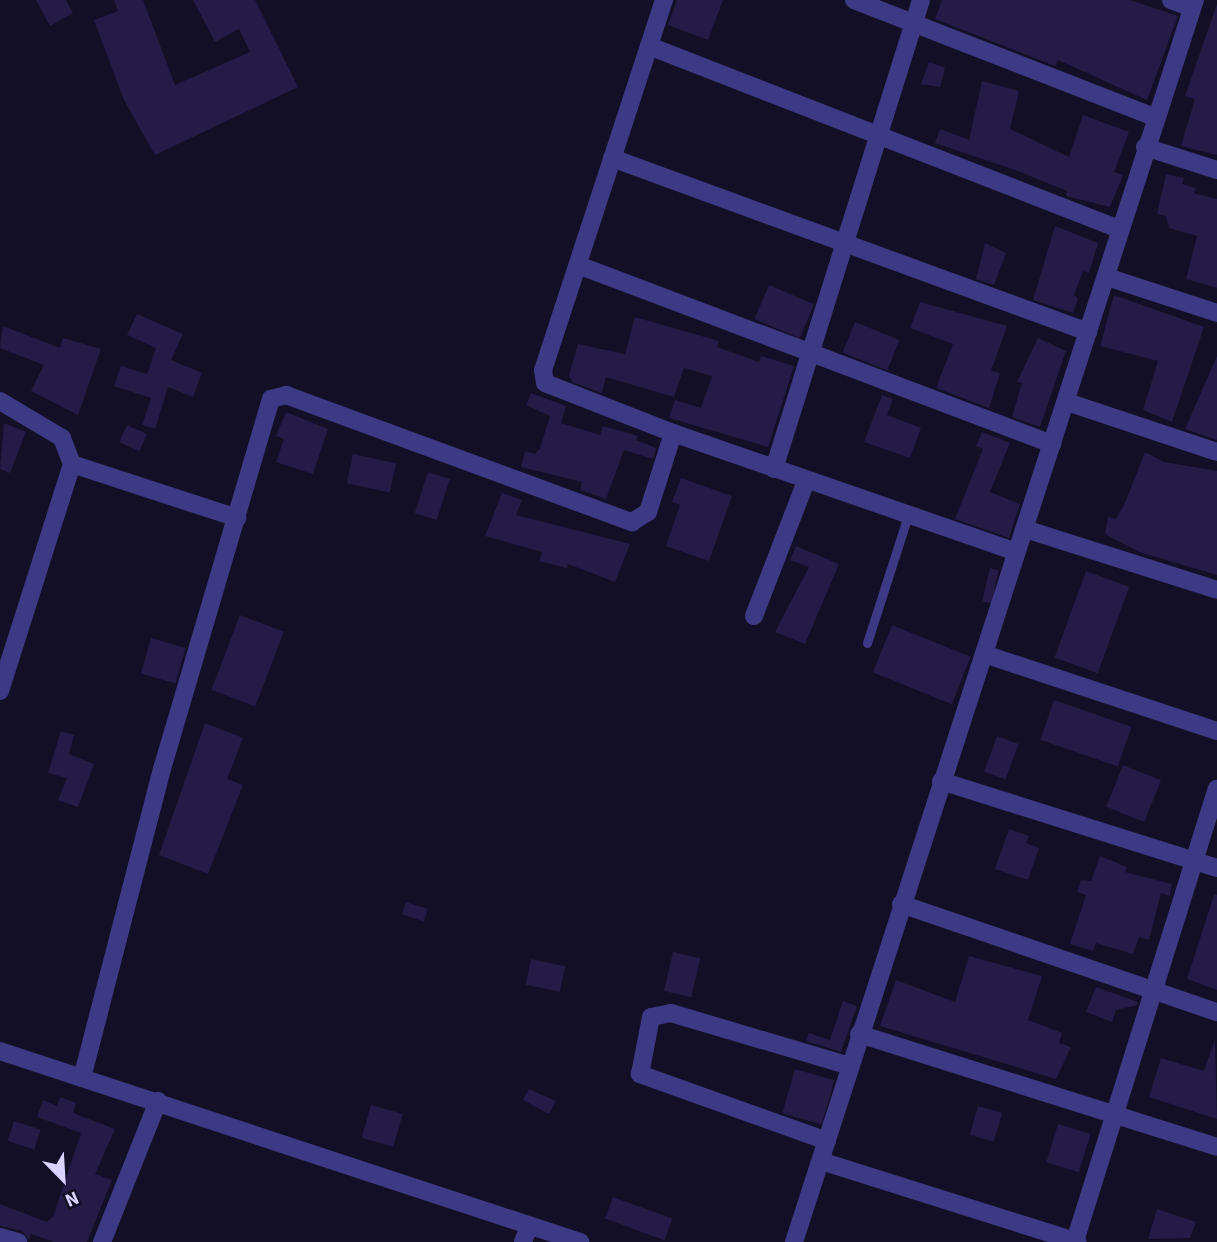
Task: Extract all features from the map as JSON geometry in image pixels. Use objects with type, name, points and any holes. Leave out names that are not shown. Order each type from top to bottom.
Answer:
[{"type":"street","points":[[664,0],[543,370],[545,383],[806,481],[1016,552]]},
{"type":"street","points":[[854,0],[1154,117]]},
{"type":"street","points":[[774,469],[921,0]]},
{"type":"street","points":[[794,1242],[901,904],[1107,277],[1154,117],[1193,4],[1171,0]]},
{"type":"street","points":[[649,46],[1119,229]]},
{"type":"street","points":[[1145,147],[1217,170]]},
{"type":"street","points":[[612,159],[846,246],[1088,331]]},
{"type":"street","points":[[578,265],[811,356],[1052,444]]},
{"type":"street","points":[[1107,277],[1217,313]]},
{"type":"street","points":[[82,1078],[162,769],[271,399],[279,394],[632,522],[648,512],[673,433]]},
{"type":"street","points":[[0,401],[62,438],[72,464],[0,691]]},
{"type":"street","points":[[1067,402],[1217,452]]},
{"type":"street","points":[[72,464],[236,518]]},
{"type":"street","points":[[754,616],[806,481]]},
{"type":"street","points":[[1025,529],[1217,590]]},
{"type":"street","points":[[984,654],[1217,731]]},
{"type":"street","points":[[941,781],[1217,868]]},
{"type":"street","points":[[821,1161],[1076,1242],[1155,992],[1192,860],[1217,789]]},
{"type":"street","points":[[901,904],[1217,1012]]},
{"type":"street","points":[[827,1141],[640,1074],[651,1017],[671,1013],[850,1066]]},
{"type":"street","points":[[859,1034],[1217,1147]]},
{"type":"street","points":[[0,1051],[158,1101],[526,1234],[580,1242]]},
{"type":"street","points":[[102,1242],[158,1101]]},
{"type":"street","points":[[0,1237],[18,1242]]},
{"type":"lane","points":[[867,643],[908,515]]},
{"type":"building","points":[[36,0],[66,0],[73,13],[50,26]]},
{"type":"building","points":[[114,0],[143,0],[175,85],[250,52],[239,29],[215,42],[193,0],[255,0],[298,87],[155,155],[124,100],[94,20],[118,11]]},
{"type":"building","points":[[677,0],[723,0],[708,40],[668,25]]},
{"type":"building","points":[[942,0],[1130,0],[1178,16],[1147,100],[1058,60],[1055,66],[935,19]]},
{"type":"building","points":[[1217,4],[1217,155],[1181,146],[1195,99],[1185,96]]},
{"type":"building","points":[[929,62],[945,68],[940,87],[921,84]]},
{"type":"building","points":[[982,81],[1019,91],[1010,129],[1069,157],[1083,115],[1129,132],[1114,172],[1123,175],[1110,207],[1066,196],[1067,191],[1018,171],[935,143],[940,129],[969,140]]},
{"type":"building","points":[[1166,174],[1184,178],[1182,184],[1196,188],[1194,193],[1217,199],[1217,288],[1186,279],[1197,236],[1169,228],[1166,216],[1157,214]]},
{"type":"building","points":[[1055,226],[1098,243],[1089,273],[1083,271],[1074,295],[1078,298],[1073,313],[1033,300]]},
{"type":"building","points":[[985,243],[1006,253],[994,285],[976,279]]},
{"type":"building","points":[[769,285],[814,304],[800,338],[755,319]]},
{"type":"building","points":[[1114,295],[1204,327],[1172,422],[1143,410],[1158,361],[1100,346]]},
{"type":"building","points":[[920,302],[1007,326],[991,371],[1000,373],[989,408],[936,388],[953,344],[910,328]]},
{"type":"building","points":[[137,314],[183,334],[171,360],[202,373],[193,397],[168,387],[155,429],[142,425],[151,398],[114,386],[121,366],[147,374],[156,348],[127,335]]},
{"type":"building","points":[[635,317],[719,341],[717,347],[759,362],[761,356],[794,366],[768,447],[669,418],[675,400],[701,408],[712,376],[684,368],[674,397],[606,377],[602,393],[572,382],[569,375],[578,344],[625,354]]},
{"type":"building","points":[[855,322],[900,340],[887,371],[843,353]]},
{"type":"building","points":[[3,326],[60,348],[63,338],[101,349],[78,415],[31,391],[44,365],[0,348]]},
{"type":"building","points":[[1038,338],[1066,351],[1040,427],[1012,417],[1022,383],[1017,382]]},
{"type":"building","points":[[1217,356],[1217,440],[1185,429]]},
{"type":"building","points":[[531,393],[566,406],[561,423],[600,435],[603,426],[638,436],[636,440],[656,448],[653,459],[624,450],[606,499],[580,490],[582,482],[521,467],[525,451],[535,454],[540,448],[550,416],[526,405]]},
{"type":"building","points":[[882,395],[893,399],[887,415],[921,428],[910,458],[864,442]]},
{"type":"building","points":[[286,412],[328,429],[313,474],[276,462],[284,439],[276,436]]},
{"type":"building","points":[[4,423],[26,432],[10,473],[0,469]]},
{"type":"building","points":[[127,425],[147,434],[139,451],[119,442]]},
{"type":"building","points":[[982,432],[1010,443],[990,492],[1020,504],[1009,538],[955,519],[983,449],[976,446]]},
{"type":"building","points":[[1145,452],[1164,462],[1217,471],[1217,575],[1139,552],[1105,534],[1108,517],[1116,519]]},
{"type":"building","points":[[353,454],[396,463],[390,492],[347,483]]},
{"type":"building","points":[[428,472],[450,479],[437,520],[415,513]]},
{"type":"building","points":[[681,478],[732,496],[709,561],[666,546],[680,505],[672,502]]},
{"type":"building","points":[[502,493],[522,500],[516,515],[630,544],[615,582],[568,564],[567,568],[539,561],[542,552],[485,536]]},
{"type":"building","points":[[796,546],[839,564],[805,644],[775,632],[809,567],[790,560]]},
{"type":"building","points":[[990,568],[999,570],[991,603],[982,601]]},
{"type":"building","points":[[1086,571],[1129,587],[1098,673],[1055,657]]},
{"type":"building","points":[[240,615],[284,632],[255,707],[211,690]]},
{"type":"building","points":[[892,625],[971,657],[952,704],[873,672]]},
{"type":"building","points":[[151,638],[186,648],[175,683],[141,674]]},
{"type":"building","points":[[1054,700],[1132,727],[1118,766],[1040,740]]},
{"type":"building","points":[[205,723],[243,738],[227,779],[243,785],[208,874],[159,855]]},
{"type":"building","points":[[61,731],[74,735],[69,754],[94,764],[78,807],[58,800],[67,778],[48,773]]},
{"type":"building","points":[[997,736],[1019,744],[1006,780],[984,772]]},
{"type":"building","points":[[1123,765],[1161,780],[1144,822],[1106,807]]},
{"type":"building","points":[[1009,829],[1029,836],[1026,843],[1039,848],[1028,880],[995,869]]},
{"type":"building","points":[[1100,856],[1127,867],[1125,872],[1172,884],[1170,896],[1161,893],[1149,940],[1139,937],[1133,954],[1096,943],[1093,951],[1070,944],[1086,895],[1077,892],[1081,880],[1091,881]]},
{"type":"building","points":[[1214,895],[1217,895],[1217,990],[1187,979]]},
{"type":"building","points":[[406,902],[428,909],[424,921],[402,914]]},
{"type":"building","points":[[673,952],[700,958],[691,997],[664,991]]},
{"type":"building","points":[[969,956],[1042,976],[1028,1020],[1062,1033],[1059,1043],[1071,1047],[1056,1079],[880,1026],[896,980],[955,1002]]},
{"type":"building","points":[[531,959],[565,966],[560,992],[526,984]]},
{"type":"building","points":[[1096,987],[1138,1002],[1137,1005],[1116,1010],[1112,1022],[1086,1012]]},
{"type":"building","points":[[843,1001],[857,1006],[841,1052],[806,1041],[809,1033],[830,1040]]},
{"type":"building","points":[[1215,1039],[1217,1119],[1149,1097],[1161,1058],[1204,1071]]},
{"type":"building","points":[[795,1069],[834,1080],[822,1125],[782,1113]]},
{"type":"building","points":[[529,1089],[556,1101],[549,1114],[523,1100]]},
{"type":"building","points":[[60,1097],[76,1103],[73,1113],[115,1129],[95,1174],[112,1180],[87,1242],[54,1242],[31,1234],[29,1240],[22,1231],[0,1226],[0,1204],[47,1222],[53,1217],[81,1133],[37,1117],[43,1100],[57,1106]]},
{"type":"building","points":[[371,1105],[403,1114],[393,1147],[362,1138]]},
{"type":"building","points":[[978,1106],[1002,1113],[994,1142],[970,1135]]},
{"type":"building","points":[[14,1121],[41,1130],[34,1150],[8,1141]]},
{"type":"building","points":[[1058,1124],[1091,1134],[1079,1172],[1046,1162]]},
{"type":"building","points":[[613,1197],[672,1219],[664,1240],[605,1219]]},
{"type":"building","points":[[1157,1209],[1196,1222],[1190,1238],[1148,1239]]}]
